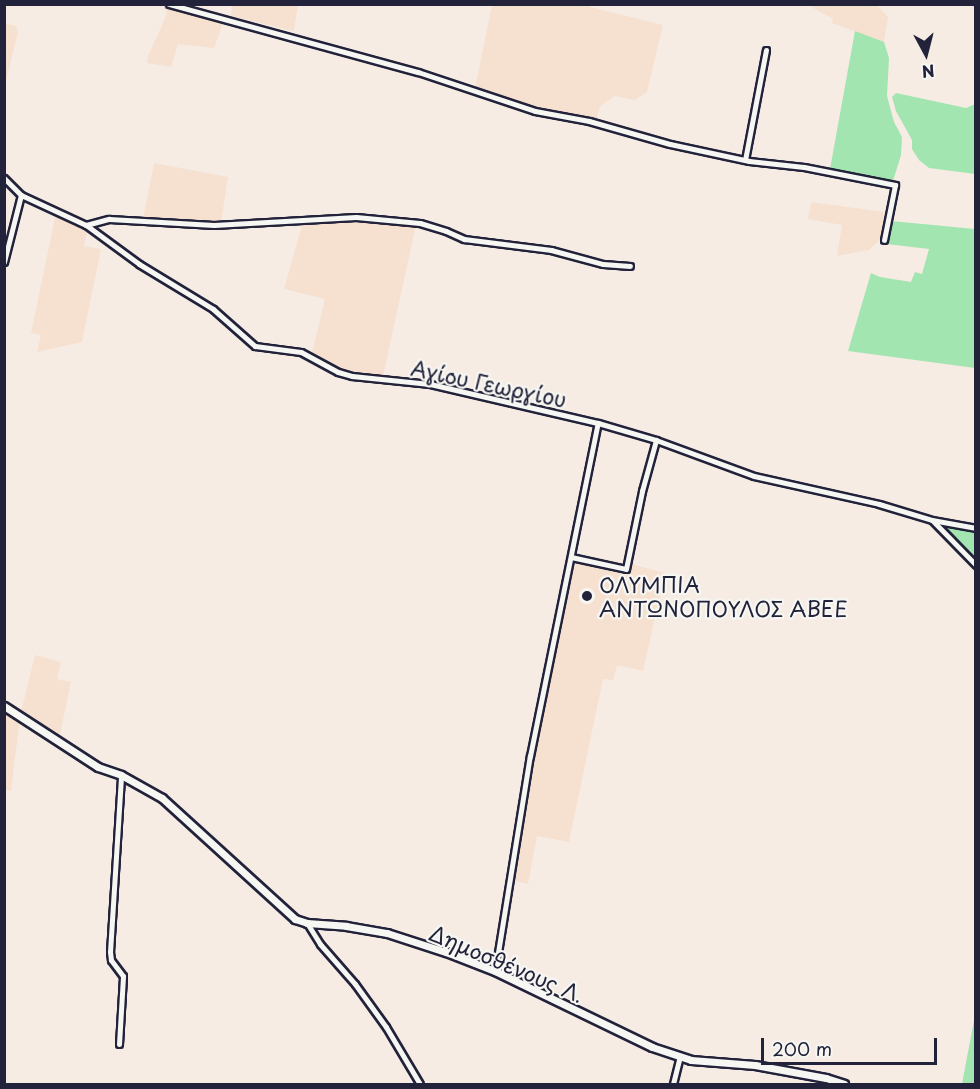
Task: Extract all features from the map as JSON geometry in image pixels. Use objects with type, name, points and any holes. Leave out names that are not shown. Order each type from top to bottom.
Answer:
[{"type":"street","points":[[169,4],[418,72],[535,111],[589,121],[670,144],[746,160],[776,166],[804,167],[895,184],[884,240]]},
{"type":"street","points":[[746,160],[766,50]]},
{"type":"street","name":"Αγίου Γεωργίου","points":[[4,178],[21,195],[86,225],[139,264],[213,309],[255,346],[301,352],[352,376],[430,384],[598,423],[656,440],[754,476],[879,504],[932,520],[975,528]]},
{"type":"street","points":[[4,262],[21,195]]},
{"type":"street","points":[[86,225],[109,219],[222,225],[356,218],[420,223],[464,239],[551,250],[603,264],[630,266]]},
{"type":"street","points":[[495,971],[518,823],[598,423]]},
{"type":"street","points":[[571,557],[626,569],[642,491],[656,440]]},
{"type":"street","points":[[932,520],[943,528],[975,565]]},
{"type":"street","name":"Δημοσθένους Λ.","points":[[4,706],[98,766],[120,774],[162,798],[285,912],[308,923],[387,933],[495,971],[652,1047],[691,1060],[755,1065],[826,1078],[844,1084]]},
{"type":"street","points":[[119,1044],[123,976],[111,960],[110,952],[120,774]]},
{"type":"street","points":[[308,923],[320,944],[355,984],[386,1027],[420,1084]]},
{"type":"street","points":[[673,1084],[680,1056]]},
{"type":"shaded area","points":[[232,5],[298,5],[294,31],[231,16]]},
{"type":"shaded area","points":[[492,5],[590,5],[590,7],[663,25],[647,92],[635,100],[615,96],[600,106],[597,119],[529,106],[475,88]]},
{"type":"shaded area","points":[[808,5],[877,5],[888,17],[884,42],[832,23],[833,19]]},
{"type":"shaded area","points":[[165,6],[224,21],[214,48],[178,44],[171,67],[147,63],[167,14]]},
{"type":"shaded area","points":[[4,23],[16,26],[18,32],[6,81]]},
{"type":"shaded area","points":[[154,163],[228,177],[221,223],[143,219]]},
{"type":"shaded area","points":[[811,202],[884,212],[881,239],[869,250],[837,256],[842,225],[808,219]]},
{"type":"shaded area","points":[[56,213],[88,229],[84,246],[101,249],[82,342],[37,352],[41,335],[31,333]]},
{"type":"shaded area","points":[[350,219],[416,225],[383,376],[335,367],[312,353],[325,299],[284,289],[303,222]]},
{"type":"shaded area","points":[[576,563],[627,575],[631,564],[665,573],[643,671],[617,665],[613,680],[603,679],[569,842],[537,836],[528,884],[514,881],[522,823],[571,572]]},
{"type":"shaded area","points":[[35,655],[61,662],[57,679],[71,682],[60,735],[21,712]]},
{"type":"shaded area","points":[[5,708],[20,718],[11,791],[5,790]]},
{"type":"green space","points":[[855,31],[884,42],[889,58],[887,96],[894,122],[902,137],[901,155],[893,181],[830,169]]},
{"type":"green space","points":[[896,93],[966,108],[975,104],[975,174],[929,168],[919,160],[912,149],[912,140],[896,111],[892,97]]},
{"type":"green space","points":[[891,221],[975,229],[975,368],[848,351],[871,273],[880,277],[911,282],[915,272],[922,274],[929,249],[887,244]]},
{"type":"green space","points":[[944,524],[975,530],[975,560],[946,527]]},
{"type":"green space","points":[[975,1015],[975,1084],[962,1084]]},
{"type":"place","name":"ΟΛΥΜΠΙΑ ΑΝΤΩΝΟΠΟΥΛΟΣ ΑΒΕΕ","points":[[587,596]]}]
